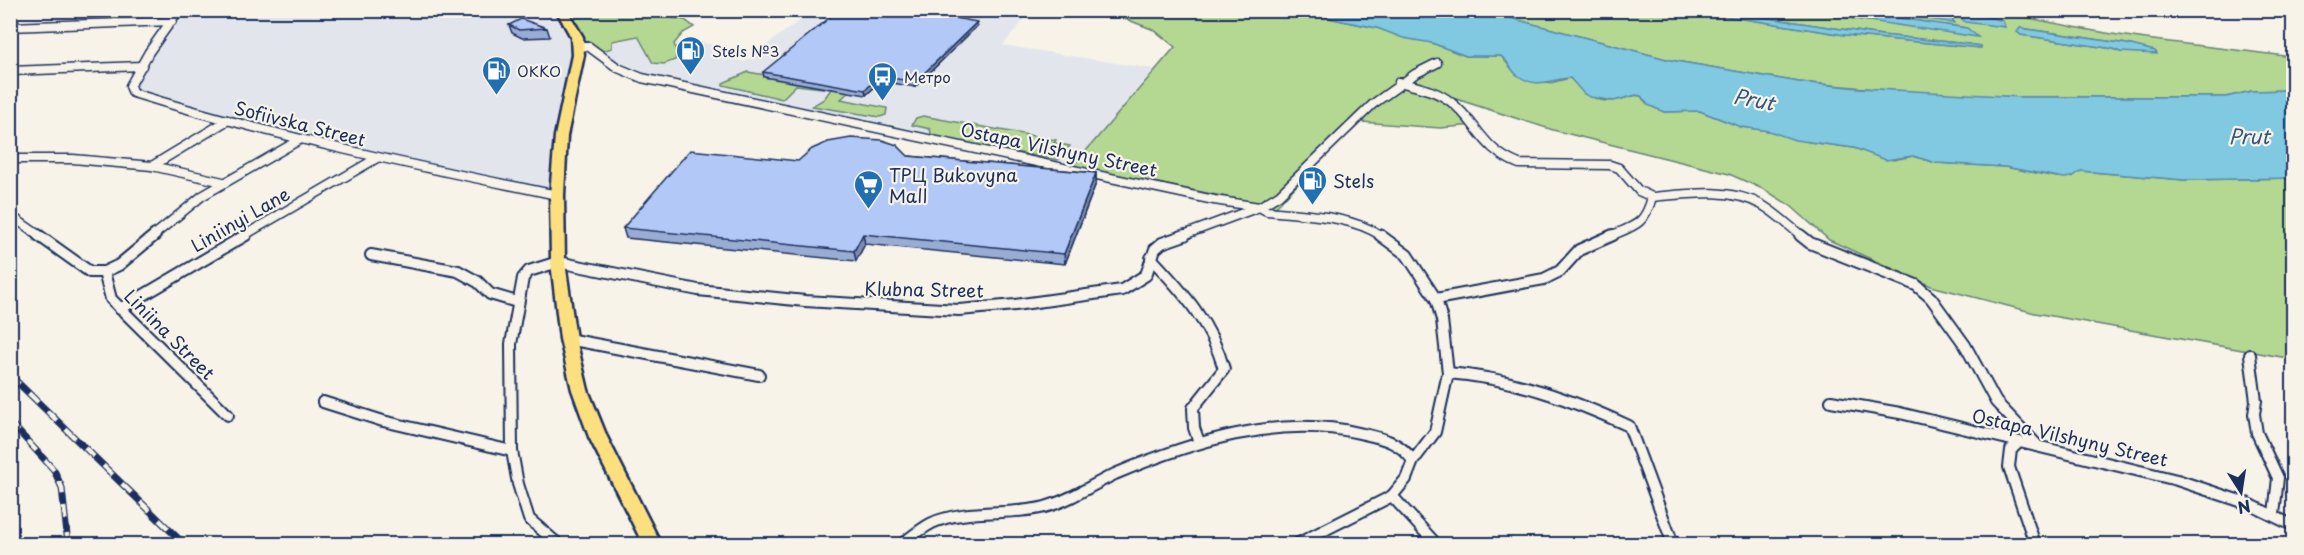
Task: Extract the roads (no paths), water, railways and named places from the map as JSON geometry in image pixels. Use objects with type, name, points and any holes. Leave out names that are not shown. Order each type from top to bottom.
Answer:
[{"type":"highway","points":[[561,10],[578,37],[579,55],[561,136],[557,195],[558,262],[568,339],[580,390],[598,437],[652,544]]},
{"type":"street","name":"Sofiivska Street","points":[[179,10],[149,52],[130,86],[133,93],[377,158],[557,195]]},
{"type":"street","points":[[10,27],[172,21]]},
{"type":"street","name":"Ostapa Vilshyny Street","points":[[578,46],[588,46],[618,69],[642,78],[702,92],[1068,167],[1214,200],[1258,207],[1267,211],[1321,216],[1369,228],[1407,255],[1436,299],[1442,320],[1444,361],[1448,374],[1435,432],[1413,461],[1406,479],[1392,496]]},
{"type":"street","name":"Klubna Street","points":[[558,262],[698,290],[867,306],[959,310],[1015,305],[1122,290],[1146,276],[1155,249],[1162,243],[1258,207],[1279,195],[1387,91],[1437,63]]},
{"type":"street","points":[[10,71],[142,66]]},
{"type":"street","points":[[1400,82],[1445,97],[1456,105],[1483,142],[1497,155],[1508,160],[1519,164],[1610,165],[1619,168],[1639,191],[1652,197],[1696,193],[1741,197],[1762,205],[1810,243],[1916,285],[1931,298],[1965,345],[1996,402],[2036,444]]},
{"type":"street","points":[[152,166],[228,120]]},
{"type":"street","points":[[10,215],[90,272],[104,272],[119,265],[177,214],[223,182],[301,139]]},
{"type":"street","name":"Liniinyi Lane","points":[[120,309],[377,158]]},
{"type":"street","points":[[10,159],[72,159],[152,166],[223,182]]},
{"type":"street","points":[[1436,299],[1544,279],[1560,272],[1579,250],[1640,223],[1648,212],[1652,197]]},
{"type":"street","points":[[371,255],[458,271],[478,282],[490,294],[517,302]]},
{"type":"street","points":[[1151,258],[1201,313],[1222,358],[1224,369],[1218,379],[1196,398],[1191,412],[1192,423],[1199,442]]},
{"type":"street","points":[[558,262],[529,271],[523,278],[511,344],[512,451],[518,484],[529,519],[558,544]]},
{"type":"street","name":"Liniina Street","points":[[104,272],[111,300],[228,415]]},
{"type":"street","points":[[568,339],[759,375]]},
{"type":"street","points":[[2250,355],[2256,401],[2254,414],[2257,433],[2278,478],[2274,514]]},
{"type":"street","points":[[1448,374],[1531,387],[1576,401],[1629,426],[1673,544]]},
{"type":"street","name":"Ostapa Vilshyny Street","points":[[1831,401],[1900,413],[2018,443],[2036,444],[2199,486],[2231,496],[2274,514],[2294,526]]},
{"type":"street","points":[[323,402],[393,424],[512,451]]},
{"type":"street","points":[[902,544],[932,523],[968,515],[1035,508],[1060,501],[1114,475],[1199,442],[1311,425],[1371,434],[1390,440],[1406,450],[1413,461]]},
{"type":"street","points":[[2018,443],[2010,450],[2009,467],[2035,544]]},
{"type":"street","points":[[1296,544],[1392,496],[1436,544]]},
{"type":"water","name":"Prut","points":[[1308,11],[1484,11],[1670,60],[1799,82],[1859,88],[2021,97],[2226,97],[2252,91],[2293,90],[2293,178],[2184,180],[2081,171],[2072,177],[2064,178],[2005,167],[1936,163],[1913,156],[1886,160],[1854,148],[1795,140],[1769,131],[1741,127],[1700,111],[1664,112],[1648,105],[1641,96],[1636,95],[1614,101],[1590,97],[1584,94],[1570,78],[1531,82],[1517,75],[1501,56],[1466,56],[1432,43],[1403,38],[1377,28]]},
{"type":"water","points":[[1693,11],[1721,11],[1882,35],[1968,44],[1981,46],[1981,48],[1845,35]]},
{"type":"water","points":[[1803,11],[1850,11],[1967,28],[1978,37]]},
{"type":"water","points":[[1878,11],[1943,11],[1950,15],[1954,23]]},
{"type":"water","points":[[1955,11],[1971,12],[2003,21],[2005,27],[1965,22]]},
{"type":"water","points":[[2020,28],[2127,44],[2155,51],[2157,54],[2120,52],[2114,49],[2021,35],[2017,32]]},
{"type":"railway","points":[[10,375],[184,544]]},
{"type":"railway","points":[[10,422],[54,470],[62,488],[68,544]]},
{"type":"place","name":"Stels №3","points":[[691,76]]},
{"type":"place","name":"OKKO","points":[[496,96]]},
{"type":"place","name":"Метро","points":[[883,102]]},
{"type":"place","name":"Stels","points":[[1312,206]]},
{"type":"place","name":"ТРЦ Bukovyna Mall","points":[[868,210]]}]
